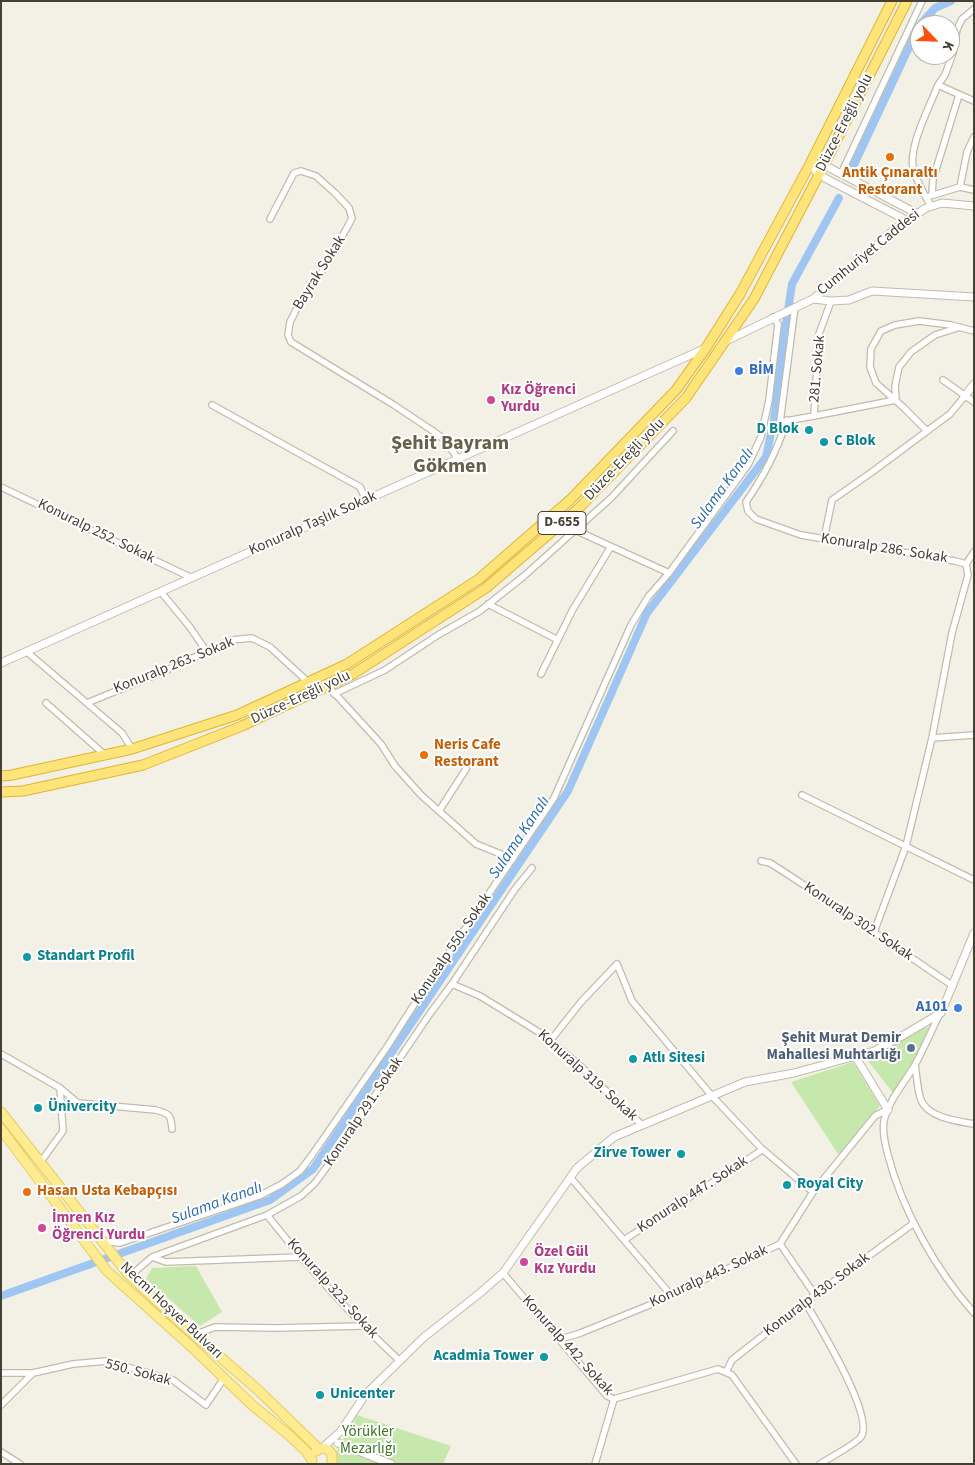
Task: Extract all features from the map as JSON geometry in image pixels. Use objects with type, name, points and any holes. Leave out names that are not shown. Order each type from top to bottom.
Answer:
[{"type":"highway","name":"Düzce-Ereğli yolu","points":[[1,776],[132,749],[238,715],[347,664],[479,579],[570,500],[676,390],[706,348],[740,294],[810,164],[892,1]]},
{"type":"highway","name":"Düzce-Ereğli yolu","points":[[1,792],[23,791],[143,765],[242,726],[328,686],[353,674],[486,588],[557,528],[578,509],[686,398],[754,300],[907,1]]},
{"type":"main road","name":"Necmi Hoşver Bulvarı","points":[[1,1112],[129,1275],[320,1448],[328,1450],[332,1460]]},
{"type":"main road","name":"Necmi Hoşver Bulvarı","points":[[1,1130],[113,1277],[252,1405],[290,1436],[313,1463]]},
{"type":"main road","points":[[313,1463],[314,1453],[320,1448]]},
{"type":"street","points":[[841,174],[922,1]]},
{"type":"street","points":[[929,196],[913,166],[916,141],[938,85],[945,75],[953,53],[957,30],[962,19],[974,9]]},
{"type":"street","points":[[938,85],[974,101]]},
{"type":"street","points":[[930,206],[929,196],[933,179],[959,95]]},
{"type":"street","points":[[960,187],[967,152],[974,137]]},
{"type":"street","points":[[810,164],[824,165],[916,213]]},
{"type":"street","points":[[810,164],[819,175],[906,220]]},
{"type":"street","name":"Bayrak Sokak","points":[[270,219],[294,173],[301,171],[316,176],[349,208],[352,218],[348,226],[290,322],[288,335],[291,342],[433,431],[445,440],[458,459]]},
{"type":"street","points":[[929,196],[960,187],[974,190]]},
{"type":"street","name":"Cumhuriyet Caddesi","points":[[726,341],[813,299],[916,213],[930,206],[942,203],[974,206]]},
{"type":"street","points":[[813,299],[830,301],[849,300],[872,291],[974,297]]},
{"type":"street","name":"281. Sokak","points":[[830,301],[819,334],[814,416],[896,400]]},
{"type":"street","points":[[796,307],[780,422],[814,416]]},
{"type":"street","name":"Konuealp 550. Sokak","points":[[100,1240],[120,1242],[259,1196],[282,1184],[300,1171],[345,1108],[554,798],[631,625],[648,597],[669,573],[748,465],[761,437],[769,400],[778,324],[774,317]]},
{"type":"street","points":[[927,431],[876,383],[870,368],[871,348],[881,331],[895,325],[918,322],[974,331]]},
{"type":"street","points":[[896,400],[895,386],[899,367],[911,352],[935,335],[960,328]]},
{"type":"street","name":"Konuralp Taşlık Sokak","points":[[1,664],[706,348]]},
{"type":"street","points":[[943,380],[964,397],[974,402]]},
{"type":"street","points":[[824,539],[832,500],[950,414],[974,384]]},
{"type":"street","points":[[212,405],[360,487],[366,500]]},
{"type":"street","name":"Konuralp 286. Sokak","points":[[787,420],[779,445],[766,472],[746,502],[748,511],[756,519],[801,535],[955,560],[966,564],[968,576],[952,632],[932,738],[906,846],[874,932]]},
{"type":"street","points":[[334,694],[385,670],[488,604],[524,576],[611,498],[673,431]]},
{"type":"street","name":"Konuralp 252. Sokak","points":[[1,486],[192,578]]},
{"type":"street","points":[[575,530],[610,548],[669,573]]},
{"type":"street","points":[[541,674],[572,610],[610,548]]},
{"type":"street","points":[[966,564],[974,552]]},
{"type":"street","points":[[161,592],[189,626],[207,652]]},
{"type":"street","points":[[488,604],[558,640]]},
{"type":"street","name":"Konuralp 263. Sokak","points":[[86,703],[232,640],[252,638],[270,647],[308,682]]},
{"type":"street","points":[[27,652],[122,733],[132,749]]},
{"type":"street","points":[[1,654],[9,660]]},
{"type":"street","points":[[328,686],[381,744],[406,779],[439,811],[476,844],[514,858]]},
{"type":"street","points":[[46,703],[105,755]]},
{"type":"street","points":[[932,738],[974,735]]},
{"type":"street","points":[[439,811],[466,768]]},
{"type":"street","points":[[802,795],[974,880]]},
{"type":"street","name":"Konuralp 302. Sokak","points":[[762,861],[770,863],[841,908],[953,986]]},
{"type":"street","name":"Konuralp 291. Sokak","points":[[129,1275],[152,1257],[268,1215],[301,1196],[315,1183],[345,1142],[515,889],[532,868]]},
{"type":"street","points":[[974,933],[972,946],[915,1065],[888,1109],[884,1121],[883,1138],[893,1174],[914,1223],[945,1274],[974,1314]]},
{"type":"street","points":[[550,1041],[581,1002],[618,964],[632,1001],[712,1096],[762,1150],[813,1192]]},
{"type":"street","name":"Konuralp 319. Sokak","points":[[452,984],[480,996],[542,1034],[576,1062],[642,1125]]},
{"type":"street","points":[[332,1460],[341,1432],[365,1395],[424,1338],[480,1293],[502,1272],[577,1168],[614,1137],[744,1082],[794,1072],[874,1050],[940,1013]]},
{"type":"street","points":[[1,1054],[60,1088],[78,1103],[156,1110],[168,1113],[172,1129]]},
{"type":"street","points":[[855,1056],[888,1109]]},
{"type":"street","points":[[915,1065],[922,1102],[930,1112],[952,1120],[974,1124]]},
{"type":"street","points":[[40,1163],[63,1131],[60,1088]]},
{"type":"street","name":"Konuralp 443. Sokak","points":[[560,1339],[578,1334],[671,1295],[780,1244],[813,1192],[875,1116],[888,1109]]},
{"type":"street","name":"Konuralp 447. Sokak","points":[[624,1240],[762,1150]]},
{"type":"street","points":[[570,1177],[671,1295]]},
{"type":"street","name":"Konuralp 323. Sokak","points":[[268,1215],[300,1257],[362,1326],[400,1361]]},
{"type":"street","name":"Konuralp 430. Sokak","points":[[726,1372],[732,1360],[805,1302],[914,1223]]},
{"type":"street","points":[[780,1244],[815,1295]]},
{"type":"street","points":[[152,1257],[166,1262],[300,1257]]},
{"type":"street","name":"Konuralp 442. Sokak","points":[[502,1272],[608,1396],[614,1399],[718,1369],[726,1372]]},
{"type":"street","points":[[805,1302],[832,1350],[862,1412],[864,1431],[860,1438],[820,1464]]},
{"type":"street","points":[[194,1335],[216,1327],[362,1326]]},
{"type":"street","name":"550. Sokak","points":[[1,1373],[33,1373],[73,1364],[106,1361],[173,1380],[206,1405],[224,1378]]},
{"type":"street","points":[[726,1372],[732,1375],[796,1464]]},
{"type":"street","points":[[1,1405],[33,1373]]},
{"type":"street","points":[[595,1464],[614,1399]]},
{"type":"street","points":[[320,1448],[341,1432]]},
{"type":"street","points":[[338,1443],[391,1464]]},
{"type":"street","points":[[1,1452],[20,1464]]},
{"type":"green space","points":[[929,1027],[917,1054],[893,1093],[865,1057],[885,1050]]},
{"type":"green space","points":[[853,1062],[880,1106],[840,1157],[791,1082]]},
{"type":"green space","points":[[196,1266],[222,1312],[200,1326],[146,1279],[152,1268]]},
{"type":"green space","name":"Yörükler Mezarlığı","points":[[357,1415],[451,1446],[443,1464],[329,1464]]},
{"type":"waterway","points":[[851,171],[919,26],[935,8],[951,1]]},
{"type":"waterway","name":"Sulama Kanalı","points":[[1,1296],[270,1200],[313,1169],[568,791],[647,613],[766,457],[774,419],[792,284],[839,198]]},
{"type":"place","name":"Antik Çınaraltı Restorant","points":[[890,157]]},
{"type":"place","name":"BİM","points":[[739,371]]},
{"type":"place","name":"Kız Öğrenci Yurdu","points":[[491,400]]},
{"type":"place","name":"D Blok","points":[[809,430]]},
{"type":"place","name":"C Blok","points":[[824,442]]},
{"type":"place","name":"Neris Cafe Restorant","points":[[424,755]]},
{"type":"place","name":"Standart Profil","points":[[27,957]]},
{"type":"place","name":"A101","points":[[958,1008]]},
{"type":"place","name":"Şehit Murat Demir Mahallesi Muhtarlığı","points":[[911,1048]]},
{"type":"place","name":"Atlı Sitesi","points":[[633,1059]]},
{"type":"place","name":"Ünivercity","points":[[38,1108]]},
{"type":"place","name":"Zirve Tower","points":[[681,1154]]},
{"type":"place","name":"Royal City","points":[[787,1185]]},
{"type":"place","name":"Hasan Usta Kebapçısı","points":[[27,1192]]},
{"type":"place","name":"İmren Kız Öğrenci Yurdu","points":[[42,1228]]},
{"type":"place","name":"Özel Gül Kız Yurdu","points":[[524,1262]]},
{"type":"place","name":"Acadmia Tower","points":[[544,1357]]},
{"type":"place","name":"Unicenter","points":[[320,1395]]},
{"type":"district","name":"Şehit Bayram Gökmen","points":[[450,456]]}]
